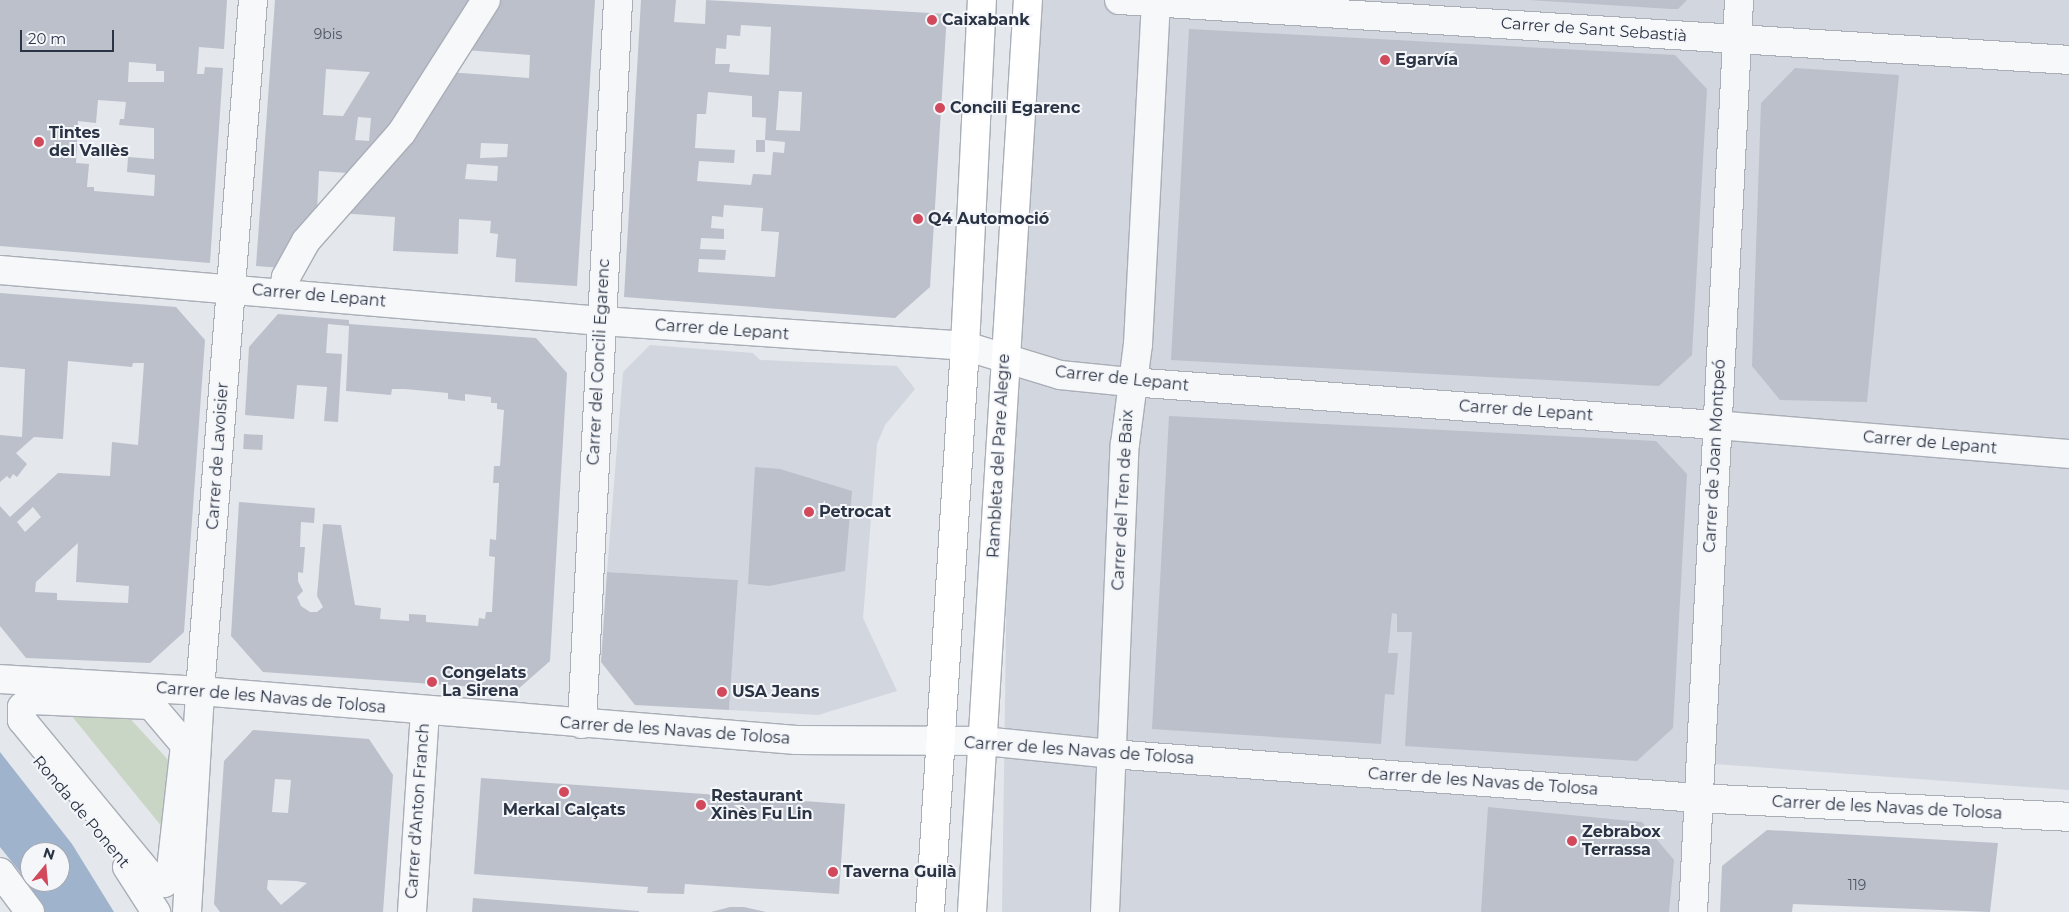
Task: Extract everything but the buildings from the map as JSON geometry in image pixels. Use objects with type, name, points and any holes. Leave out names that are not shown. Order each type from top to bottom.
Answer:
[{"type":"main road","points":[[930,912],[965,346],[982,0]]},
{"type":"main road","name":"Rambleta del Pare Alegre","points":[[972,912],[984,742],[1004,360],[1028,0]]},
{"type":"street","name":"Carrer de Lavoisier","points":[[187,912],[200,691],[253,0]]},
{"type":"street","points":[[282,293],[286,277],[306,241],[402,132],[486,0]]},
{"type":"street","name":"Carrer del Concili Egarenc","points":[[582,724],[618,0]]},
{"type":"street","name":"Carrer de Sant Sebastià","points":[[1119,0],[2069,60]]},
{"type":"street","name":"Carrer de Joan Montpeó","points":[[1693,912],[1697,798],[1738,0]]},
{"type":"street","name":"Carrer del Tren de Baix","points":[[1105,912],[1124,444],[1130,382],[1138,344],[1156,2]]},
{"type":"street","name":"Carrer de Lepant","points":[[0,270],[601,321],[965,346],[1004,360],[1060,375],[1130,382],[1716,425],[2069,454]]},
{"type":"street","name":"Carrer de les Navas de Tolosa","points":[[0,679],[200,691],[582,724],[796,740],[984,742],[1111,754],[1697,798],[2069,817]]},
{"type":"street","points":[[30,700],[151,705],[185,745],[173,872],[170,879],[164,882],[153,879],[22,720],[20,714],[23,704],[30,700]]},
{"type":"street","name":"Carrer d'Anton Franch","points":[[412,912],[425,710]]},
{"type":"street","name":"Ronda de Ponent","points":[[0,715],[126,865],[156,912]]},
{"type":"street","points":[[0,872],[30,912]]},
{"type":"shaded area","points":[[1015,0],[2069,0],[2069,790],[1715,764],[1708,912],[1002,912]]},
{"type":"shaded area","name":"Petrocat","points":[[650,345],[753,353],[760,360],[897,366],[915,389],[885,425],[877,444],[863,618],[897,691],[818,715],[729,710],[738,580],[607,572],[623,372]]},
{"type":"green space","points":[[66,709],[123,711],[172,764],[167,833]]},
{"type":"water","points":[[0,752],[72,844],[114,912],[44,912],[33,892],[70,892],[70,842],[20,842],[20,872],[0,847]]},
{"type":"place","name":"Caixabank","points":[[932,20]]},
{"type":"place","name":"Egarvía","points":[[1385,60]]},
{"type":"place","name":"Concili Egarenc","points":[[940,108]]},
{"type":"place","name":"Tintes del Vallès","points":[[39,142]]},
{"type":"place","name":"Q4 Automoció","points":[[918,219]]},
{"type":"place","name":"Petrocat","points":[[809,512]]},
{"type":"place","name":"Congelats La Sirena","points":[[432,682]]},
{"type":"place","name":"USA Jeans","points":[[722,692]]},
{"type":"place","name":"Merkal Calçats","points":[[564,792]]},
{"type":"place","name":"Restaurant Xinès Fu Lin","points":[[701,805]]},
{"type":"place","name":"Zebrabox Terrassa","points":[[1572,841]]},
{"type":"place","name":"Taverna Guilà","points":[[833,872]]}]
